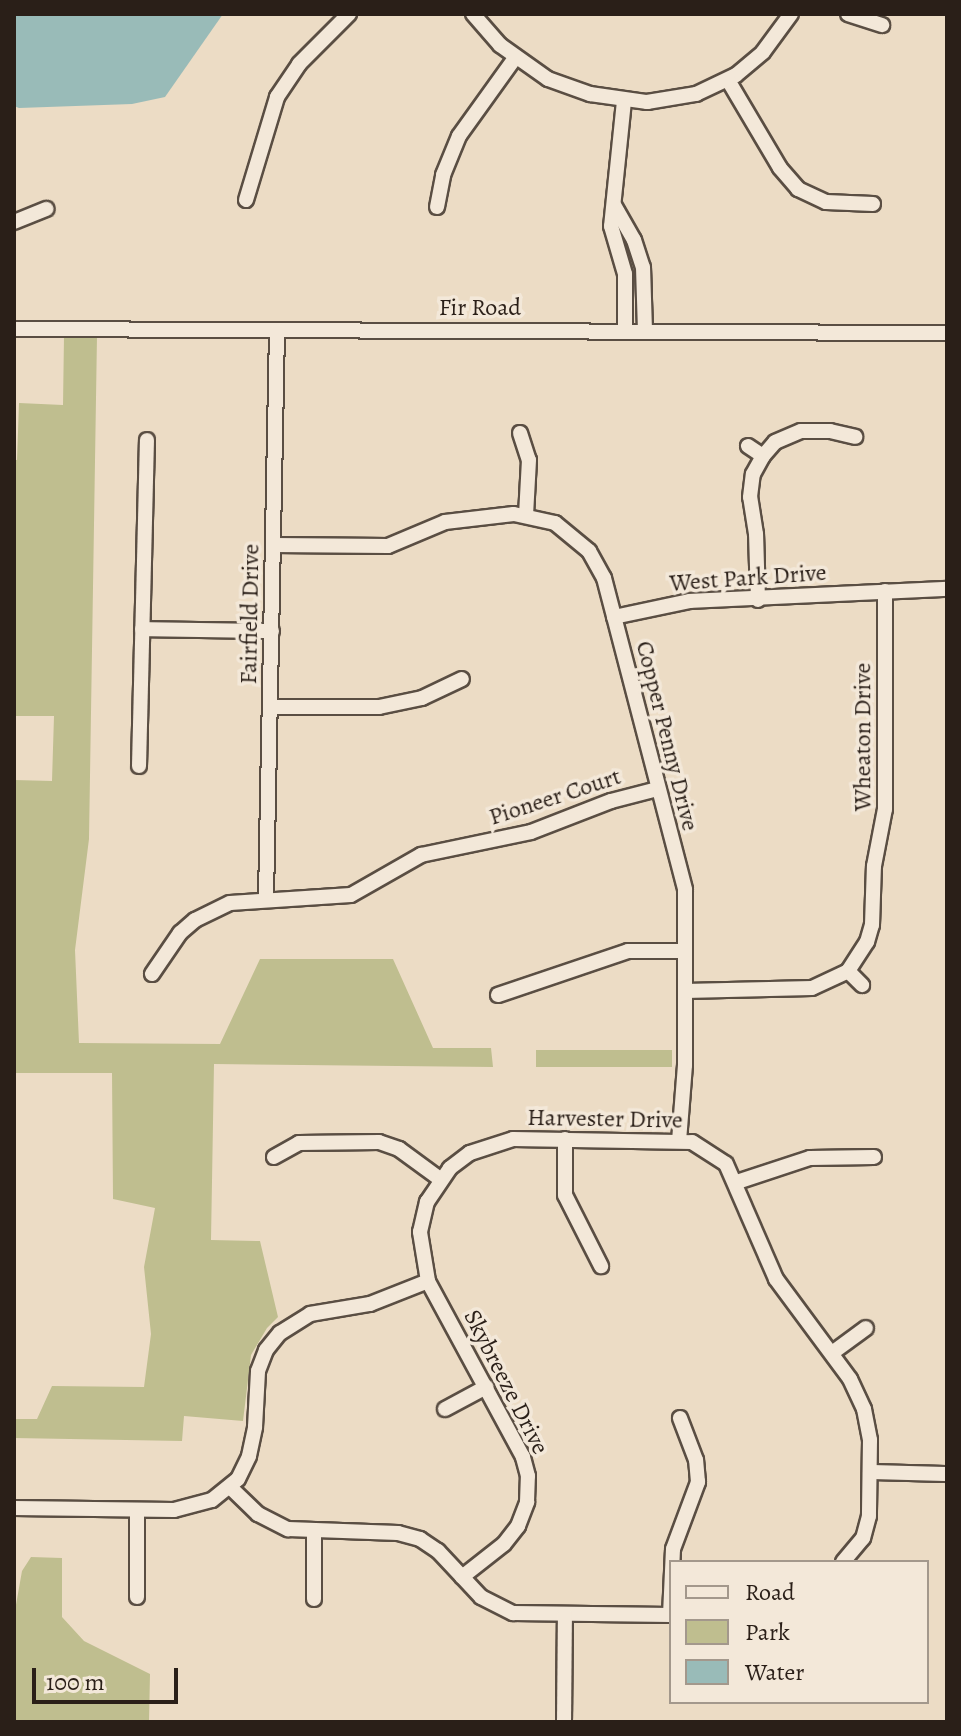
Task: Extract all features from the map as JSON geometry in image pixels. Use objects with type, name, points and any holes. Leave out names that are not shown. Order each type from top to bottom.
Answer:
[{"type":"street","points":[[246,200],[277,97],[299,64],[349,14]]},
{"type":"street","points":[[473,14],[515,58],[568,88],[624,101],[677,99],[728,80],[763,52],[791,14]]},
{"type":"street","points":[[848,14],[882,25]]},
{"type":"street","points":[[437,207],[443,175],[459,136],[515,58]]},
{"type":"street","points":[[728,80],[780,168],[798,189],[826,202],[873,204]]},
{"type":"street","points":[[624,101],[611,226],[625,274],[625,330]]},
{"type":"street","points":[[613,204],[634,240],[643,267],[645,331]]},
{"type":"street","points":[[14,222],[47,209]]},
{"type":"street","name":"Fir Road","points":[[14,329],[947,333]]},
{"type":"street","name":"Fairfield Drive","points":[[266,898],[277,331]]},
{"type":"street","points":[[758,600],[756,534],[750,497],[753,474],[763,456],[775,442],[801,431],[830,431],[855,437]]},
{"type":"street","points":[[274,545],[388,546],[451,520],[526,515],[529,460],[520,433]]},
{"type":"street","points":[[139,766],[147,440]]},
{"type":"street","points":[[748,446],[763,456]]},
{"type":"street","name":"Copper Penny Drive","points":[[526,515],[555,523],[579,540],[598,564],[685,890],[685,1065],[679,1141]]},
{"type":"street","name":"West Park Drive","points":[[614,617],[681,602],[947,589]]},
{"type":"street","name":"Wheaton Drive","points":[[848,971],[860,957],[872,925],[874,866],[885,823],[885,591]]},
{"type":"street","points":[[142,629],[272,631]]},
{"type":"street","points":[[270,707],[379,707],[422,698],[462,679]]},
{"type":"street","name":"Pioneer Court","points":[[152,974],[166,949],[195,920],[230,903],[266,898],[325,899],[351,895],[421,855],[531,832],[611,801],[657,789]]},
{"type":"street","points":[[498,995],[628,951],[685,951]]},
{"type":"street","points":[[685,991],[795,991],[826,984],[848,971],[862,985]]},
{"type":"street","points":[[565,1139],[565,1195],[601,1266]]},
{"type":"street","name":"Harvester Drive","points":[[428,1281],[420,1232],[427,1202],[440,1179],[460,1159],[492,1143],[565,1139],[679,1141],[703,1146],[716,1155],[737,1182],[776,1279],[832,1353],[864,1409],[869,1430],[870,1472],[866,1528],[858,1545],[845,1560]]},
{"type":"street","points":[[274,1157],[299,1143],[379,1142],[399,1149],[440,1179]]},
{"type":"street","points":[[737,1182],[810,1158],[874,1157]]},
{"type":"street","points":[[14,1508],[188,1509],[212,1500],[230,1487],[244,1468],[253,1442],[261,1361],[280,1333],[310,1314],[358,1308],[428,1281]]},
{"type":"street","name":"Skybreeze Drive","points":[[428,1281],[523,1457],[528,1476],[527,1502],[512,1536],[462,1577]]},
{"type":"street","points":[[832,1353],[866,1328]]},
{"type":"street","points":[[445,1409],[486,1387]]},
{"type":"street","points":[[672,1560],[673,1549],[698,1482],[696,1460],[680,1418]]},
{"type":"street","points":[[870,1472],[947,1474]]},
{"type":"street","points":[[230,1487],[267,1521],[288,1529],[407,1535],[438,1551],[481,1597],[501,1609],[526,1614],[669,1615]]},
{"type":"street","points":[[137,1510],[137,1597]]},
{"type":"street","points":[[314,1531],[314,1599]]},
{"type":"street","points":[[564,1722],[565,1614]]},
{"type":"green space","points":[[64,336],[97,336],[89,839],[75,950],[79,1043],[220,1044],[260,959],[393,959],[433,1048],[491,1048],[493,1067],[214,1064],[211,1240],[260,1241],[278,1317],[267,1328],[251,1355],[243,1421],[184,1416],[182,1441],[14,1438],[14,1419],[37,1419],[52,1386],[144,1387],[151,1334],[144,1267],[155,1208],[113,1199],[112,1073],[14,1073],[14,780],[52,781],[54,716],[14,716],[14,460],[17,460],[19,403],[63,405]]},
{"type":"green space","points":[[536,1050],[672,1050],[672,1067],[536,1067]]},
{"type":"green space","points":[[31,1557],[62,1558],[62,1617],[84,1641],[150,1674],[149,1722],[14,1722],[14,1616],[22,1571]]},
{"type":"water","points":[[14,14],[223,14],[165,97],[132,104],[19,108],[14,106]]}]
